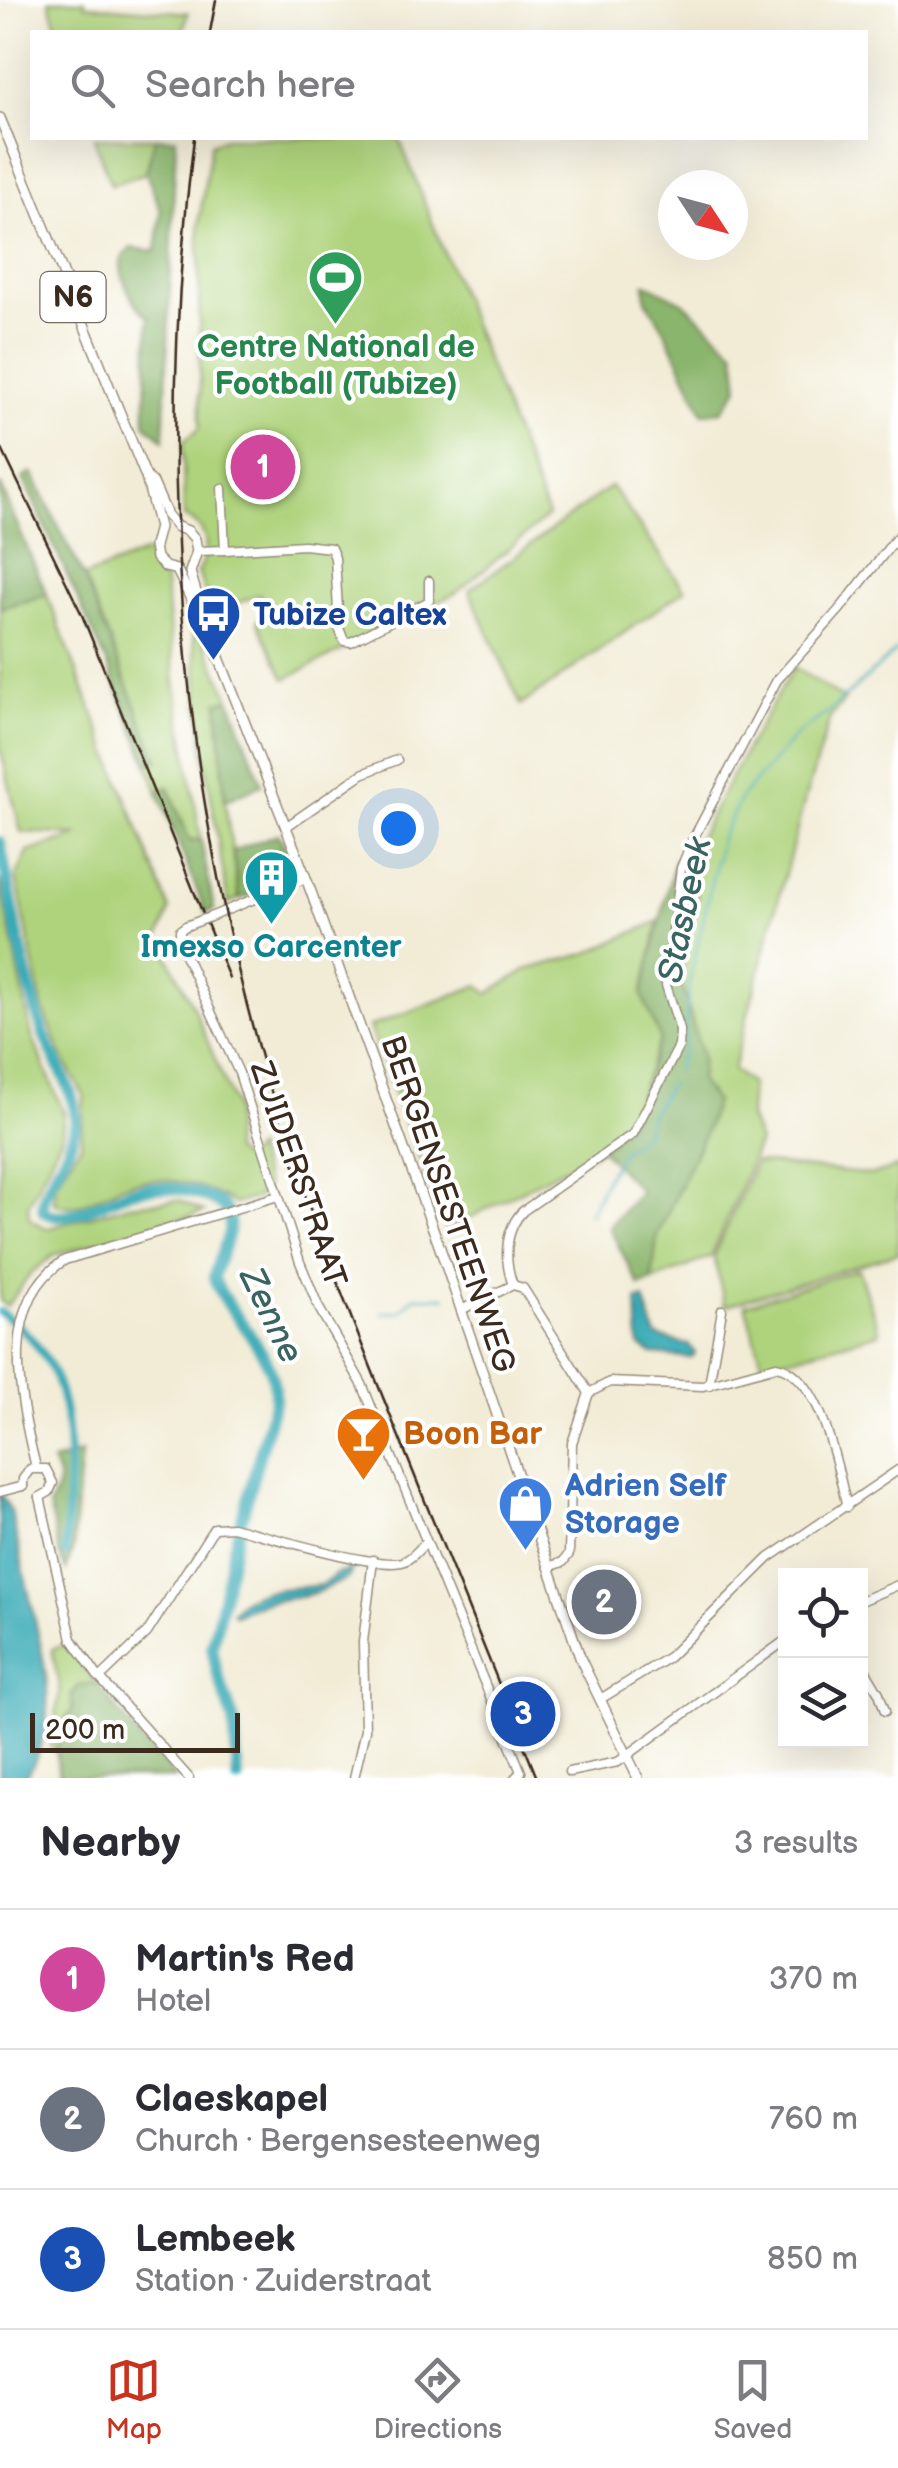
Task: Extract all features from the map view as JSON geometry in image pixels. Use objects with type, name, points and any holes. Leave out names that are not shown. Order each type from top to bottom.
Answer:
[{"type":"main road","name":"N6","points":[[0,118],[146,477],[160,534]]},
{"type":"main road","name":"N6","points":[[146,477],[177,527]]},
{"type":"main road","points":[[191,564],[177,570],[164,567],[156,558],[154,546],[160,534],[177,527],[192,535],[197,550],[191,564],[192,580],[205,622]]},
{"type":"main road","points":[[177,570],[198,616],[205,622]]},
{"type":"main road","name":"BERGENSESTEENWEG","points":[[205,622],[306,878],[462,1310],[581,1660],[638,1778]]},
{"type":"street","points":[[222,488],[225,550]]},
{"type":"street","points":[[513,1285],[507,1257],[515,1219],[633,1134],[680,1046],[680,1030],[666,985],[681,868],[692,841],[777,680],[898,536]]},
{"type":"street","points":[[197,550],[304,545],[331,548],[339,628],[344,641],[352,642],[429,600],[428,582]]},
{"type":"street","points":[[286,826],[362,774],[397,760]]},
{"type":"street","name":"ZUIDERSTRAAT","points":[[306,878],[186,926],[180,930],[180,944],[239,1074],[319,1308],[352,1362],[521,1772],[516,1778]]},
{"type":"street","points":[[19,1297],[34,1278],[55,1264],[278,1196]]},
{"type":"street","points":[[462,1310],[513,1285],[524,1288],[588,1392]]},
{"type":"street","points":[[710,1385],[722,1310]]},
{"type":"street","points":[[7,1349],[36,1467]]},
{"type":"street","points":[[549,1567],[566,1560],[569,1554],[572,1443],[588,1392],[610,1382],[710,1385],[776,1366],[788,1368],[800,1378],[823,1418],[847,1507]]},
{"type":"street","points":[[36,1467],[46,1470],[52,1478],[49,1492],[40,1497],[29,1494],[23,1486],[25,1474],[36,1467]]},
{"type":"street","points":[[602,1698],[669,1657],[760,1566],[898,1470]]},
{"type":"street","points":[[1,1492],[23,1486]]},
{"type":"street","points":[[40,1497],[67,1626],[75,1645],[189,1778]]},
{"type":"street","points":[[100,1678],[147,1634],[209,1532],[218,1526],[398,1563],[410,1558],[426,1542]]},
{"type":"street","points":[[354,1778],[365,1730],[363,1642],[372,1560]]},
{"type":"street","points":[[868,1599],[898,1586]]},
{"type":"street","points":[[568,1772],[618,1762],[778,1646]]},
{"type":"street","points":[[868,1674],[884,1712]]},
{"type":"green space","points":[[49,0],[85,0],[85,5],[188,13],[184,30],[58,30]]},
{"type":"green space","points":[[95,140],[154,140],[146,173],[111,185]]},
{"type":"green space","points":[[154,140],[176,140],[164,440],[145,424],[149,317],[129,293],[121,263],[131,248],[156,251],[161,211],[146,173]]},
{"type":"green space","name":"Centre National de Football (Tubize)","points":[[220,140],[400,140],[548,516],[456,593],[285,679],[257,621],[267,611],[260,594],[212,613],[198,572],[205,556],[203,533],[184,517],[183,442],[200,428],[199,222],[211,144]]},
{"type":"green space","points":[[645,283],[683,302],[735,351],[739,387],[722,411],[703,413],[664,329],[646,300]]},
{"type":"green space","points":[[32,473],[84,577],[158,761],[148,764],[23,478]]},
{"type":"green space","points":[[0,484],[47,595],[0,608]]},
{"type":"green space","points":[[611,486],[685,590],[521,705],[469,590]]},
{"type":"green space","points":[[147,552],[151,563],[164,576],[175,683],[201,840],[189,840],[169,787],[158,792],[148,764],[157,761],[84,577]]},
{"type":"green space","points":[[47,595],[170,910],[159,938],[192,1004],[235,1107],[233,1151],[244,1160],[255,1149],[266,1186],[258,1197],[234,1204],[196,1186],[155,1180],[127,1184],[73,1206],[54,1202],[56,1183],[81,1144],[84,1096],[61,1054],[42,1005],[16,877],[28,852],[79,835],[21,832],[0,748],[0,608]]},
{"type":"green space","points":[[191,612],[230,699],[218,703],[225,801],[239,899],[228,903],[204,752]]},
{"type":"green space","points":[[794,667],[845,700],[830,718],[805,799],[733,1070],[751,1084],[749,1117],[759,1142],[711,1257],[652,1281],[656,1236],[706,1130],[715,1102],[700,1082],[702,1057],[680,979],[697,897],[686,874],[696,843]]},
{"type":"green space","points":[[230,699],[262,784],[225,801],[218,702]]},
{"type":"green space","points":[[168,787],[189,840],[201,840],[214,910],[206,913],[158,792]]},
{"type":"green space","points":[[278,834],[291,859],[293,874],[277,885],[239,899],[233,851]]},
{"type":"green space","points":[[675,860],[690,878],[697,897],[680,979],[702,1057],[700,1082],[715,1102],[657,1236],[652,1281],[639,1286],[609,1227],[640,1191],[601,1149],[629,1123],[660,1039],[642,994]]},
{"type":"green space","points":[[0,879],[32,1037],[64,1113],[62,1136],[28,1205],[29,1218],[46,1229],[129,1205],[178,1200],[204,1212],[54,1255],[32,1272],[7,1306],[0,1301]]},
{"type":"green space","points":[[659,921],[643,993],[660,1039],[629,1123],[601,1149],[446,1230],[369,1027],[479,985],[488,994],[526,970],[588,953]]},
{"type":"green space","points":[[755,1162],[872,1175],[898,1167],[898,1253],[725,1306],[714,1257]]},
{"type":"green space","points":[[858,1269],[880,1333],[763,1365],[745,1305]]},
{"type":"green space","points":[[81,1453],[73,1549],[66,1570],[49,1506],[58,1484],[52,1462]]},
{"type":"green space","points":[[68,1644],[96,1683],[84,1778],[50,1746],[60,1692],[52,1649]]},
{"type":"green space","points":[[96,1683],[176,1778],[59,1778],[57,1742],[72,1711],[72,1694],[80,1685]]},
{"type":"water","points":[[644,1299],[656,1336],[689,1345],[695,1353],[692,1358],[652,1354],[639,1345],[637,1300]]},
{"type":"water","points":[[0,1493],[11,1511],[48,1696],[43,1735],[26,1778],[0,1778]]},
{"type":"water","points":[[350,1562],[354,1564],[349,1577],[324,1589],[256,1605],[236,1615],[232,1612],[239,1603],[259,1593],[324,1584],[346,1572]]},
{"type":"waterway","name":"Stasbeek","points":[[676,1072],[684,1045],[689,983],[721,838],[741,797],[799,732],[826,714],[898,649]]},
{"type":"waterway","name":"Zenne","points":[[0,842],[35,1006],[75,1114],[71,1142],[46,1192],[44,1212],[64,1216],[132,1191],[158,1188],[191,1192],[218,1203],[225,1209],[230,1225],[214,1278],[260,1350],[273,1381],[275,1399],[235,1543],[212,1647],[234,1721],[238,1778]]},
{"type":"waterway","name":"Stasbeek","points":[[589,1214],[607,1176],[624,1149],[645,1133],[651,1113],[671,1083]]},
{"type":"waterway","name":"Stasbeek","points":[[382,1313],[400,1312],[414,1297],[446,1297]]},
{"type":"waterway","points":[[0,1312],[28,1334],[47,1360],[59,1389],[69,1453],[65,1554]]},
{"type":"railway","points":[[210,30],[216,0]]},
{"type":"railway","points":[[194,140],[176,376],[176,496],[182,615],[213,852],[238,969],[298,1174],[364,1350],[537,1778]]},
{"type":"railway","points":[[0,445],[82,615],[229,978]]},
{"type":"place","name":"Centre National de Football (Tubize)","points":[[336,326]]},
{"type":"place","name":"Martin's Red","points":[[263,467]]},
{"type":"place","name":"Tubize Caltex","points":[[214,663]]},
{"type":"place","name":"Imexso Carcenter","points":[[271,926]]},
{"type":"place","name":"Boon Bar","points":[[364,1482]]},
{"type":"place","name":"Adrien Self Storage","points":[[526,1552]]},
{"type":"place","name":"Claeskapel","points":[[604,1602]]},
{"type":"place","name":"Lembeek","points":[[523,1714]]}]
